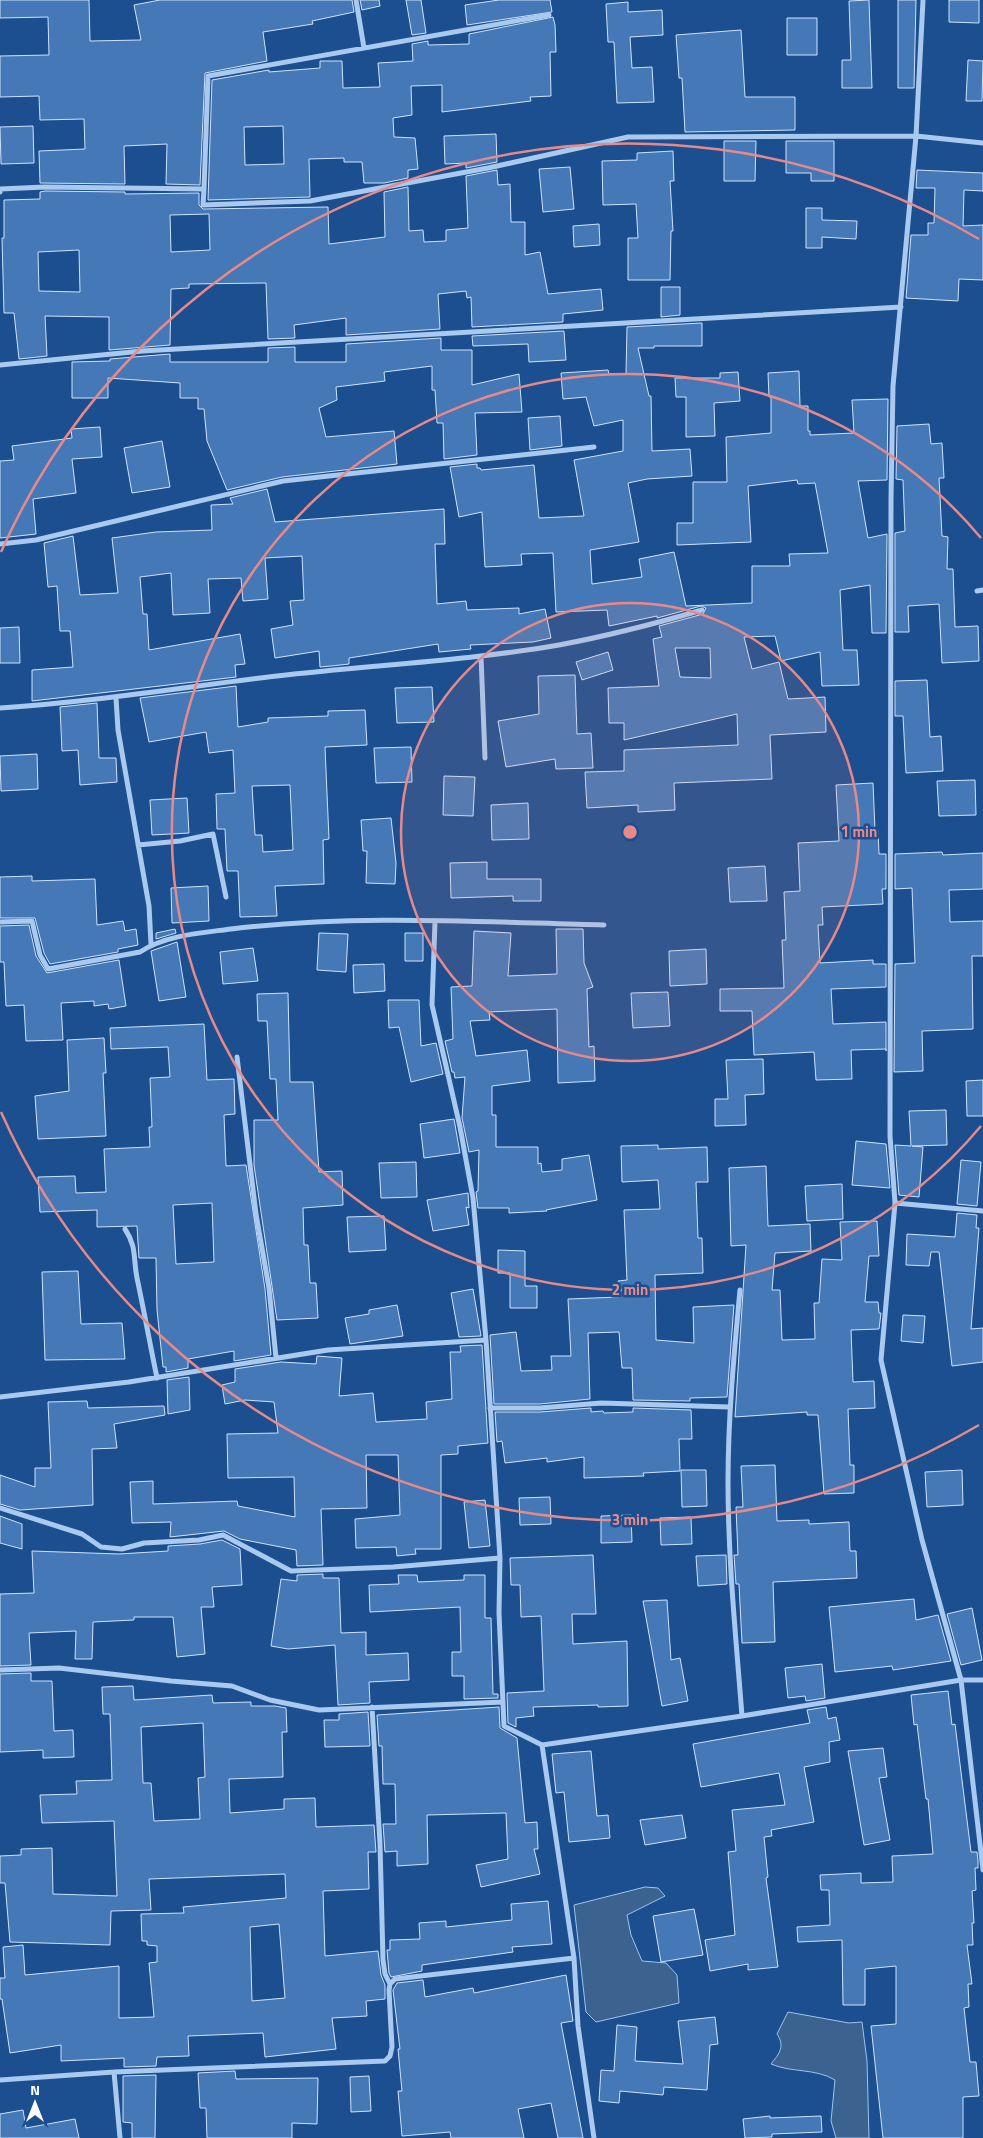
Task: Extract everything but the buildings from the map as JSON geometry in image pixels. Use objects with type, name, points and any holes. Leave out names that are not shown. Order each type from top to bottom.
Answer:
[{"type":"street","points":[[356,0],[364,48]]},
{"type":"street","points":[[923,0],[916,136],[893,386],[890,1136],[895,1203],[881,1360],[922,1540],[960,1680],[983,1870]]},
{"type":"street","points":[[549,15],[208,76],[204,205],[310,201],[488,168],[628,137],[916,136],[983,143]]},
{"type":"street","points":[[0,192],[0,190],[45,187],[204,190]]},
{"type":"street","points":[[0,365],[142,351],[901,306]]},
{"type":"street","points":[[0,544],[36,540],[283,481],[594,447]]},
{"type":"street","points":[[0,708],[116,698],[278,676],[481,656],[558,645],[627,631],[702,610]]},
{"type":"street","points":[[481,656],[485,758]]},
{"type":"street","points":[[116,698],[118,730],[149,906],[152,944]]},
{"type":"street","points":[[138,845],[180,841],[213,834],[226,897]]},
{"type":"street","points":[[0,922],[32,921],[40,955],[48,969],[140,952],[152,944],[197,933],[276,923],[351,920],[604,925]]},
{"type":"street","points":[[435,922],[432,1005],[460,1127],[473,1198],[486,1340],[500,1558],[499,1613],[504,1726],[542,1745],[742,1716],[960,1680],[983,1680]]},
{"type":"street","points":[[237,1057],[256,1214],[269,1288],[276,1358]]},
{"type":"street","points":[[895,1203],[983,1211]]},
{"type":"street","points":[[126,1229],[135,1250],[136,1273],[157,1378]]},
{"type":"street","points":[[740,1290],[729,1407],[728,1483],[731,1598],[742,1716]]},
{"type":"street","points":[[0,1397],[157,1378],[328,1350],[486,1340]]},
{"type":"street","points":[[490,1408],[540,1408],[602,1403],[729,1407]]},
{"type":"street","points":[[0,1508],[82,1534],[101,1547],[122,1549],[144,1543],[199,1540],[223,1535],[291,1571],[393,1567],[500,1558]]},
{"type":"street","points":[[0,1670],[59,1668],[232,1686],[270,1700],[319,1710],[503,1702]]},
{"type":"street","points":[[0,2080],[114,2072],[385,2061],[390,2056],[392,2047],[390,1984],[385,1974],[383,1960],[380,1844],[372,1707]]},
{"type":"street","points":[[542,1745],[574,1958],[578,2026],[594,2138]]},
{"type":"street","points":[[390,1984],[395,1979],[404,1977],[574,1958]]},
{"type":"street","points":[[114,2072],[120,2138]]},
{"type":"water","points":[[645,1887],[658,1888],[665,1896],[627,1915],[631,1935],[642,1961],[666,1963],[677,1975],[679,2003],[596,2022],[586,2012],[574,1905]]},
{"type":"water","points":[[788,2012],[849,2023],[862,2022],[867,2061],[869,2138],[836,2138],[831,2121],[835,2080],[820,2074],[787,2069],[771,2064],[781,2046],[777,2034]]}]
